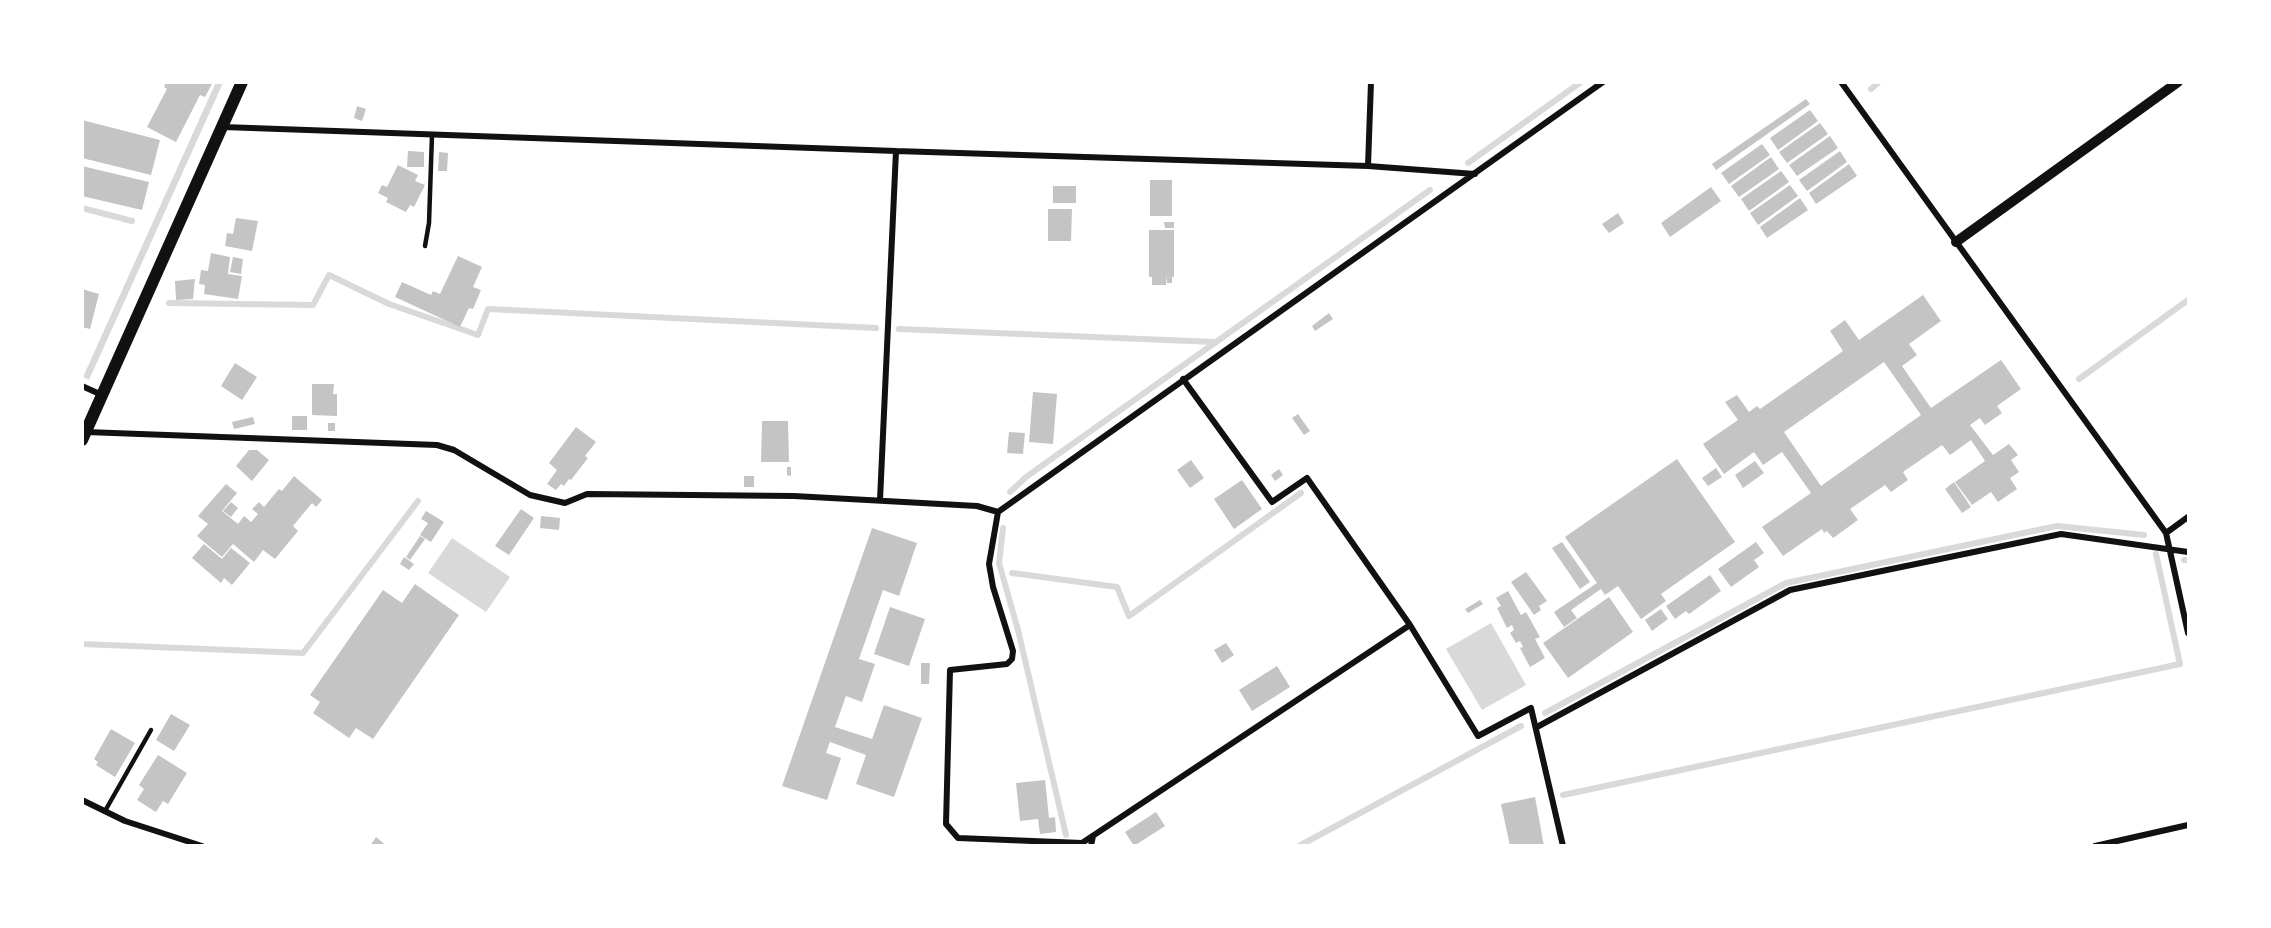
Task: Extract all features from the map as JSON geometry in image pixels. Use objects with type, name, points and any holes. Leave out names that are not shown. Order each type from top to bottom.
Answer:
[{"type":"main road","points":[[84,436],[242,82]]},
{"type":"street","points":[[1368,166],[1371,82]]},
{"type":"street","points":[[1410,625],[1082,843],[958,838],[946,824],[950,670],[1007,664],[1012,658],[1013,651],[993,587],[989,564],[998,512],[1603,82]]},
{"type":"street","points":[[1842,82],[2166,533],[2188,633]]},
{"type":"street","points":[[1956,242],[2178,82]]},
{"type":"street","points":[[223,127],[1368,166],[1475,174]]},
{"type":"street","points":[[880,500],[897,151]]},
{"type":"street","points":[[1183,379],[1272,502],[1307,478],[1410,625],[1478,736],[1531,708],[1563,846]]},
{"type":"street","points":[[82,386],[102,396]]},
{"type":"street","points":[[84,436],[437,445],[454,450],[530,495],[565,503],[586,494],[794,496],[977,506],[998,512]]},
{"type":"street","points":[[2166,533],[2188,517]]},
{"type":"street","points":[[1537,727],[1790,590],[2061,534],[2188,552]]},
{"type":"street","points":[[82,800],[125,821],[202,846]]},
{"type":"street","points":[[2095,846],[2188,825]]},
{"type":"street","points":[[1091,846],[1093,836]]},
{"type":"lane","points":[[425,246],[429,223],[432,135]]},
{"type":"lane","points":[[105,811],[151,730]]},
{"type":"shaded area","points":[[216,82],[223,83],[89,380],[83,377]]},
{"type":"shaded area","points":[[452,538],[510,577],[486,612],[428,573]]},
{"type":"shaded area","points":[[1491,623],[1526,685],[1482,710],[1446,649]]},
{"type":"building","points":[[166,82],[213,82],[205,97],[200,95],[176,142],[147,127],[167,89],[164,87]]},
{"type":"building","points":[[1806,99],[1810,104],[1716,170],[1712,164]]},
{"type":"building","points":[[357,106],[366,109],[362,121],[354,118]]},
{"type":"building","points":[[1810,110],[1818,121],[1778,150],[1770,138]]},
{"type":"building","points":[[82,120],[160,140],[151,175],[82,158]]},
{"type":"building","points":[[1820,123],[1828,134],[1787,163],[1779,152]]},
{"type":"building","points":[[1830,136],[1838,148],[1797,176],[1789,165]]},
{"type":"building","points":[[1762,144],[1770,155],[1729,184],[1721,173]]},
{"type":"building","points":[[408,151],[424,152],[424,167],[407,167]]},
{"type":"building","points":[[1840,151],[1847,162],[1807,191],[1799,180]]},
{"type":"building","points":[[439,152],[448,153],[447,171],[438,171]]},
{"type":"building","points":[[1771,157],[1779,169],[1739,197],[1731,186]]},
{"type":"building","points":[[1849,164],[1857,176],[1816,204],[1809,193]]},
{"type":"building","points":[[398,165],[418,175],[415,181],[425,185],[414,207],[410,205],[406,212],[386,202],[388,198],[378,193],[382,185],[387,187]]},
{"type":"building","points":[[82,166],[149,182],[142,210],[82,196]]},
{"type":"building","points":[[1781,171],[1789,182],[1749,211],[1741,199]]},
{"type":"building","points":[[1150,180],[1172,180],[1172,216],[1150,216]]},
{"type":"building","points":[[1790,185],[1798,196],[1758,225],[1750,213]]},
{"type":"building","points":[[1053,186],[1076,186],[1076,203],[1053,203]]},
{"type":"building","points":[[1711,187],[1721,201],[1670,237],[1661,223]]},
{"type":"building","points":[[1800,198],[1808,210],[1767,238],[1760,227]]},
{"type":"building","points":[[1048,209],[1072,209],[1071,241],[1048,241]]},
{"type":"building","points":[[1618,213],[1624,223],[1609,233],[1602,224]]},
{"type":"building","points":[[236,218],[258,221],[252,251],[225,246],[227,233],[233,234]]},
{"type":"building","points":[[1164,222],[1174,222],[1174,228],[1165,228]]},
{"type":"building","points":[[1149,230],[1174,230],[1172,283],[1167,283],[1167,274],[1166,285],[1152,285],[1152,277],[1149,277]]},
{"type":"building","points":[[211,253],[230,257],[228,274],[242,276],[238,299],[204,294],[205,285],[199,284],[201,270],[208,271]]},
{"type":"building","points":[[458,256],[482,267],[473,287],[481,290],[473,309],[469,308],[460,327],[395,297],[402,282],[431,295],[433,291],[440,294]]},
{"type":"building","points":[[233,257],[243,259],[241,274],[230,272]]},
{"type":"building","points":[[195,279],[193,299],[176,300],[175,281]]},
{"type":"building","points":[[82,289],[99,294],[90,329],[82,327]]},
{"type":"building","points":[[1923,295],[1941,321],[1909,344],[1917,355],[1902,366],[1931,408],[2001,360],[2021,389],[1997,406],[2002,413],[1985,425],[1980,418],[1970,425],[1993,455],[2009,444],[2018,455],[2011,460],[2019,472],[2010,478],[2017,489],[1998,502],[1991,492],[1972,505],[1955,482],[1985,461],[1971,440],[1950,455],[1942,445],[1903,472],[1908,480],[1891,492],[1885,485],[1850,509],[1858,520],[1833,538],[1827,531],[1824,533],[1822,529],[1783,556],[1762,527],[1811,493],[1782,452],[1763,465],[1754,452],[1724,474],[1703,444],[1738,420],[1725,402],[1737,395],[1749,412],[1757,406],[1760,409],[1843,351],[1830,331],[1845,320],[1859,340]],"holes":[[[1884,362],[1921,415],[1821,486],[1784,432]]]},
{"type":"building","points":[[1329,313],[1333,319],[1315,331],[1312,326]]},
{"type":"building","points":[[235,363],[257,377],[242,400],[221,386]]},
{"type":"building","points":[[312,384],[334,384],[333,394],[337,394],[337,416],[312,415]]},
{"type":"building","points":[[1033,392],[1057,394],[1053,444],[1029,442]]},
{"type":"building","points":[[1298,414],[1310,431],[1304,435],[1292,418]]},
{"type":"building","points":[[292,416],[307,416],[307,430],[292,430]]},
{"type":"building","points":[[253,417],[255,424],[234,429],[232,422]]},
{"type":"building","points":[[762,421],[788,421],[789,462],[761,462]]},
{"type":"building","points":[[328,423],[335,423],[335,431],[328,431]]},
{"type":"building","points":[[576,427],[596,442],[585,456],[588,458],[571,480],[569,479],[564,486],[561,484],[556,490],[547,484],[557,470],[549,463]]},
{"type":"building","points":[[1009,432],[1025,433],[1023,454],[1007,453]]},
{"type":"building","points":[[249,450],[257,450],[269,460],[252,481],[236,466]]},
{"type":"building","points":[[1677,459],[1735,542],[1661,594],[1666,601],[1641,619],[1618,586],[1605,595],[1601,589],[1571,610],[1577,618],[1564,627],[1554,612],[1597,583],[1565,537]]},
{"type":"building","points":[[1191,460],[1204,478],[1190,488],[1177,470]]},
{"type":"building","points":[[1755,461],[1764,473],[1743,488],[1735,475]]},
{"type":"building","points":[[787,467],[791,467],[791,476],[787,475]]},
{"type":"building","points":[[1716,468],[1722,477],[1708,486],[1702,478]]},
{"type":"building","points":[[1279,469],[1283,475],[1275,481],[1271,475]]},
{"type":"building","points":[[294,476],[322,500],[316,507],[312,503],[293,526],[298,531],[275,559],[263,550],[254,562],[233,544],[222,557],[197,536],[208,524],[198,516],[226,484],[237,493],[222,511],[238,524],[244,516],[251,522],[258,514],[252,509],[259,502],[264,507],[279,489],[282,491]]},
{"type":"building","points":[[744,476],[754,476],[754,487],[744,487]]},
{"type":"building","points":[[1242,480],[1262,509],[1234,529],[1214,499]]},
{"type":"building","points":[[1954,482],[1971,507],[1962,513],[1945,489]]},
{"type":"building","points":[[231,502],[238,508],[231,517],[223,511]]},
{"type":"building","points":[[521,509],[534,518],[509,555],[495,546]]},
{"type":"building","points":[[426,511],[444,522],[431,542],[420,535],[428,523],[421,519]]},
{"type":"building","points":[[541,516],[560,518],[559,530],[540,528]]},
{"type":"building","points":[[872,528],[917,543],[899,596],[883,590],[859,659],[875,664],[862,702],[846,696],[835,727],[872,739],[884,705],[922,718],[894,797],[856,784],[866,755],[830,742],[833,733],[826,753],[841,758],[827,800],[782,786]]},
{"type":"building","points":[[420,536],[425,539],[410,560],[406,557]]},
{"type":"building","points":[[1562,542],[1590,582],[1580,589],[1552,548]]},
{"type":"building","points":[[1756,542],[1764,553],[1754,560],[1759,567],[1731,587],[1718,569]]},
{"type":"building","points":[[204,544],[222,559],[231,548],[250,563],[232,585],[224,578],[221,583],[192,558]]},
{"type":"building","points":[[404,557],[414,564],[409,570],[400,564]]},
{"type":"building","points":[[1526,572],[1547,601],[1539,606],[1541,610],[1534,615],[1511,582]]},
{"type":"building","points":[[1710,575],[1721,591],[1689,614],[1686,611],[1675,619],[1666,606]]},
{"type":"building","points":[[415,584],[459,615],[373,739],[356,728],[349,738],[313,713],[320,702],[310,695],[383,590],[402,603]]},
{"type":"building","points":[[1508,591],[1521,615],[1526,612],[1540,637],[1535,639],[1545,658],[1530,667],[1520,648],[1523,647],[1520,641],[1516,643],[1510,633],[1514,630],[1512,625],[1507,628],[1497,608],[1501,606],[1496,598]]},
{"type":"building","points":[[1609,597],[1633,632],[1568,678],[1543,643]]},
{"type":"building","points":[[1480,600],[1483,604],[1468,613],[1465,609]]},
{"type":"building","points":[[890,607],[925,619],[909,666],[874,654]]},
{"type":"building","points":[[1661,609],[1668,619],[1652,631],[1645,620]]},
{"type":"building","points":[[1226,643],[1234,655],[1222,663],[1214,650]]},
{"type":"building","points":[[921,663],[930,663],[929,684],[921,684]]},
{"type":"building","points":[[1277,666],[1290,687],[1252,711],[1239,690]]},
{"type":"building","points":[[171,714],[190,725],[174,751],[156,740]]},
{"type":"building","points":[[111,729],[135,743],[115,777],[96,765],[98,762],[94,759]]},
{"type":"building","points":[[158,755],[187,773],[168,804],[163,801],[156,812],[137,800],[144,789],[139,785]]},
{"type":"building","points":[[1045,780],[1049,818],[1055,817],[1056,832],[1040,834],[1038,819],[1020,821],[1016,783]]},
{"type":"building","points":[[1535,797],[1544,846],[1510,846],[1501,804]]},
{"type":"building","points":[[1156,812],[1165,826],[1134,846],[1125,832]]},
{"type":"building","points":[[376,837],[387,846],[370,846]]},
{"type":"waterway","points":[[1468,163],[1581,82]]},
{"type":"waterway","points":[[1871,89],[1879,82]]},
{"type":"waterway","points":[[1010,492],[1026,477],[1430,190]]},
{"type":"waterway","points":[[82,208],[132,221]]},
{"type":"waterway","points":[[169,303],[313,305],[329,275],[389,304],[478,335],[488,309],[876,328]]},
{"type":"waterway","points":[[2079,379],[2188,300]]},
{"type":"waterway","points":[[899,329],[1215,342]]},
{"type":"waterway","points":[[1012,573],[1117,587],[1129,616],[1301,493]]},
{"type":"waterway","points":[[82,644],[303,653],[418,501]]},
{"type":"waterway","points":[[1545,713],[1786,583],[2057,526],[2144,535]]},
{"type":"waterway","points":[[1003,528],[999,563],[1018,630],[1066,835]]},
{"type":"waterway","points":[[1563,795],[2180,664],[2156,554]]},
{"type":"waterway","points":[[1299,846],[1521,726]]}]
